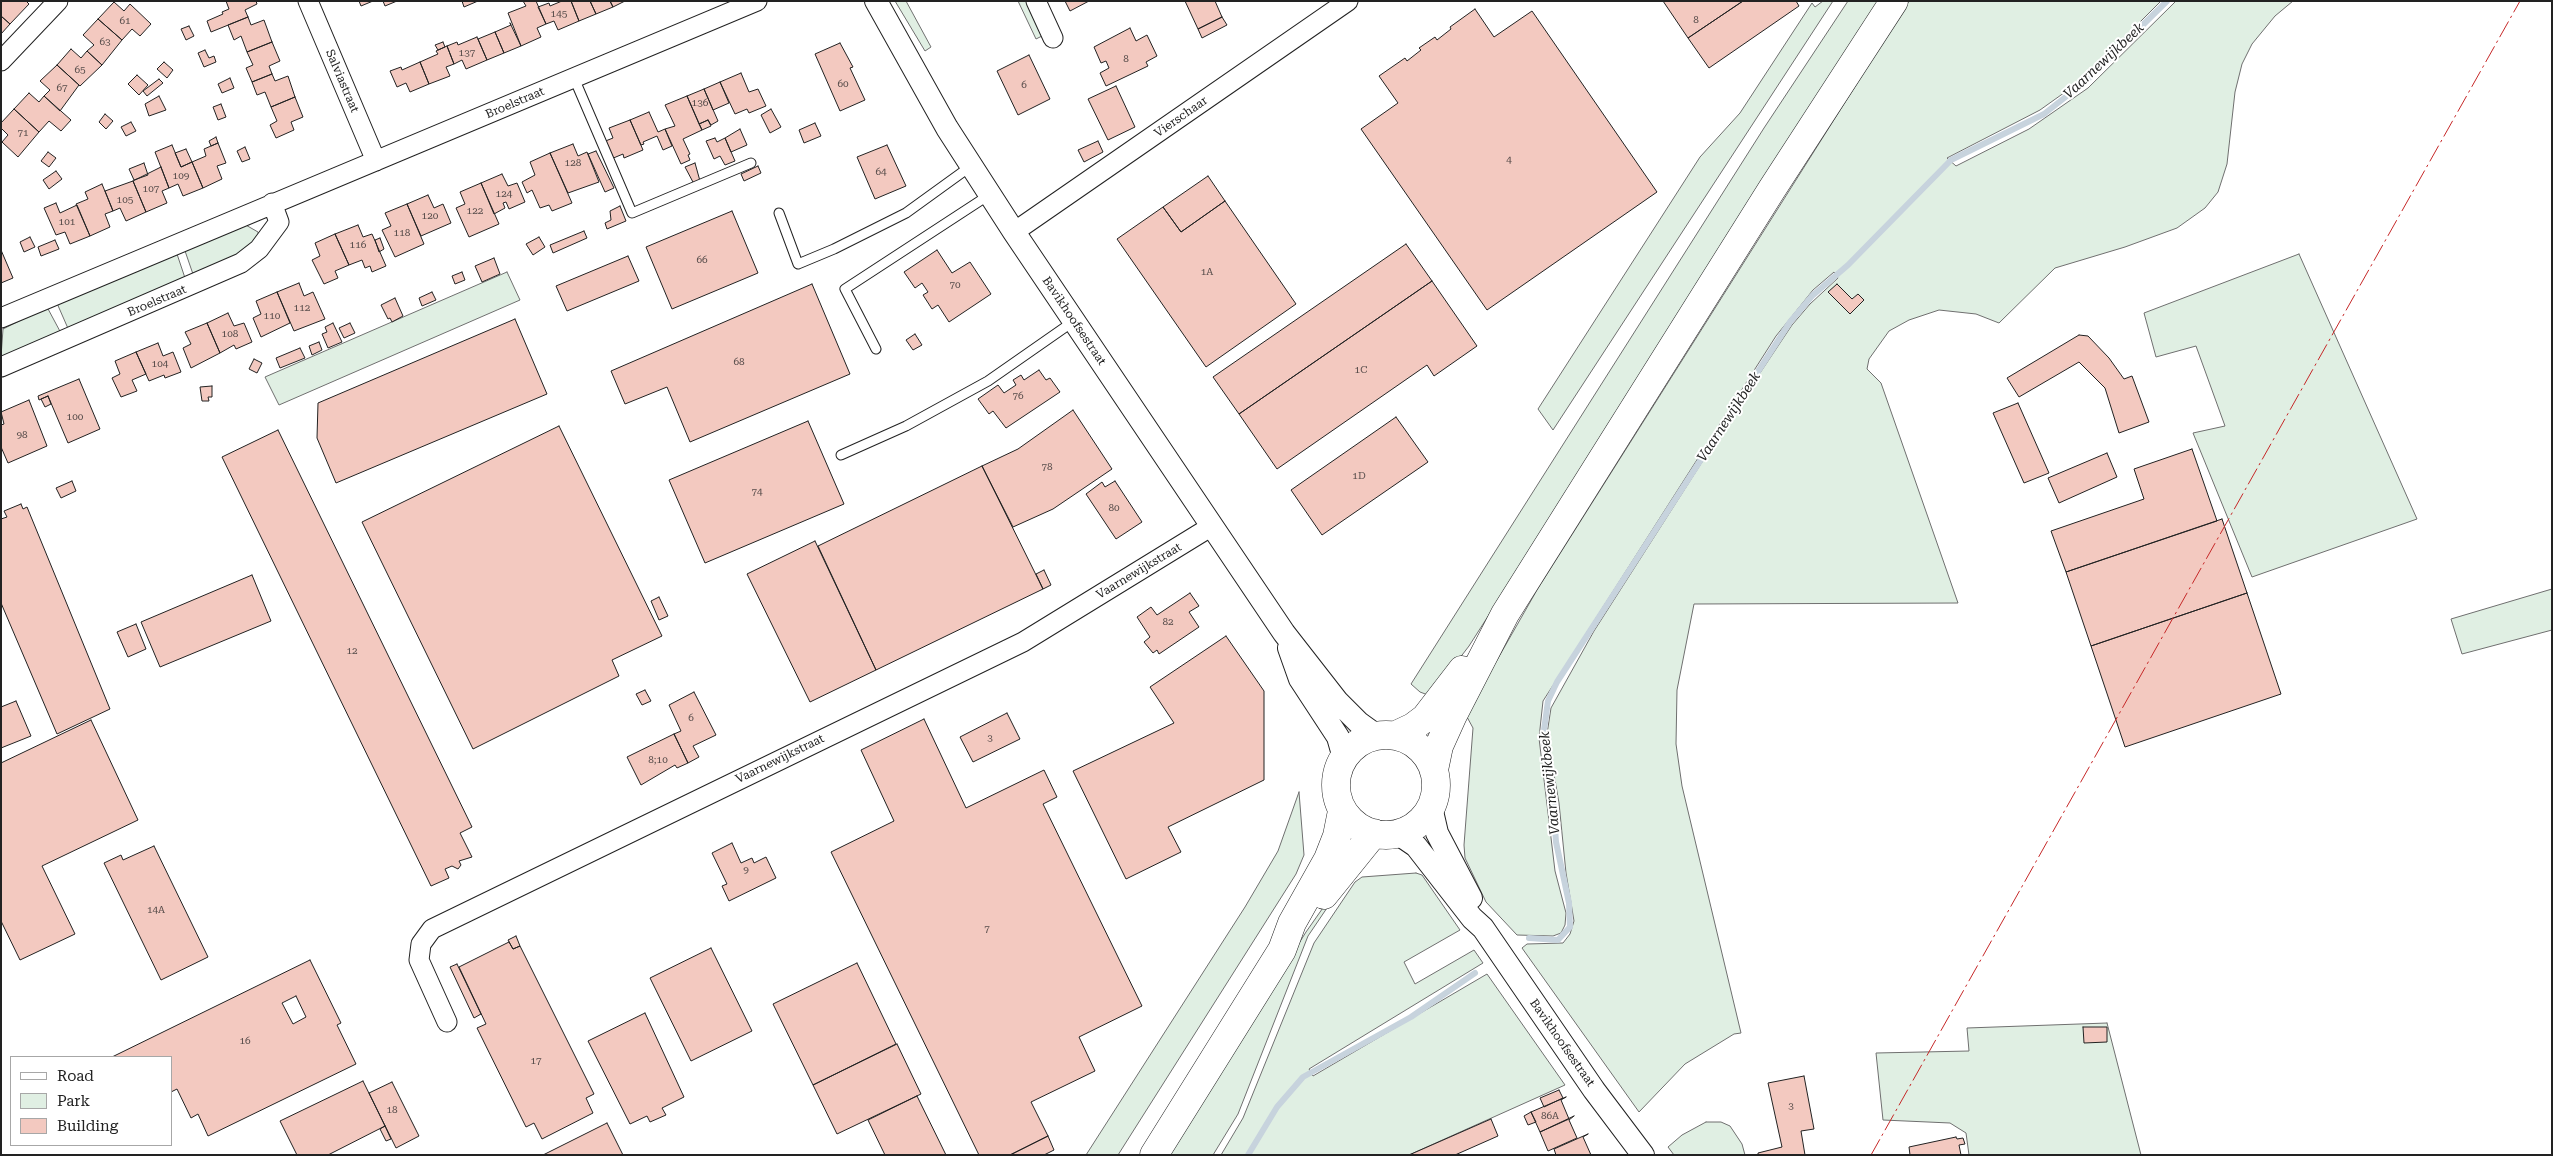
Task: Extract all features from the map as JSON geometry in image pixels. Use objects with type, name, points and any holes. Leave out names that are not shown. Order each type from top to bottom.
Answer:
[{"type":"main road","points":[[1434,770],[1439,746],[1449,723],[1505,614],[1772,189],[1894,1]]},
{"type":"main road","points":[[1387,735],[1412,741],[1428,757],[1437,783],[1431,807],[1419,823],[1408,831],[1367,832],[1351,822],[1342,811],[1337,800],[1335,782],[1344,758],[1357,743],[1413,727],[1425,718],[1505,614]]},
{"type":"main road","points":[[1282,950],[1292,923],[1328,859],[1337,836],[1342,811]]},
{"type":"main road","points":[[1154,1155],[1282,950],[1298,932],[1343,870],[1386,833]]},
{"type":"street","points":[[1,61],[58,1]]},
{"type":"street","name":"Salviastraat","points":[[308,1],[376,161]]},
{"type":"street","name":"Broelstraat","points":[[1,318],[757,1]]},
{"type":"street","name":"Bavikhoofsestraat","points":[[876,1],[971,166],[1284,633],[1338,701],[1359,723],[1387,735]]},
{"type":"street","points":[[1036,1],[1053,38]]},
{"type":"street","name":"Vierschaar","points":[[1014,232],[1348,1]]},
{"type":"street","name":"Broelstraat","points":[[1,367],[241,263],[259,249],[279,222],[272,203]]},
{"type":"street","name":"Vaarnewijkstraat","points":[[447,1022],[419,960],[421,944],[432,929],[1023,642],[1212,526]]},
{"type":"street","name":"Bavikhoofsestraat","points":[[1284,633],[1300,678],[1338,737],[1344,758]]},
{"type":"street","name":"Bavikhoofsestraat","points":[[1431,807],[1437,833],[1478,911],[1483,928]]},
{"type":"street","name":"Bavikhoofsestraat","points":[[1386,833],[1416,846],[1472,918],[1483,928],[1594,1090],[1643,1155]]},
{"type":"lane","points":[[574,78],[632,213],[751,163]]},
{"type":"lane","points":[[779,213],[798,264],[834,249],[906,213],[971,166]]},
{"type":"lane","points":[[876,349],[845,289],[990,195]]},
{"type":"lane","points":[[840,454],[906,426],[988,381],[1074,321]]},
{"type":"green space","points":[[895,1],[906,1],[931,47],[925,51]]},
{"type":"green space","points":[[1018,1],[1027,1],[1044,35],[1036,39]]},
{"type":"green space","points":[[1823,1],[1833,1],[1553,430],[1538,409],[1700,157],[1740,113],[1812,3],[1815,7]]},
{"type":"green space","points":[[1848,1],[1882,1],[1469,646],[1436,689],[1428,695],[1420,692],[1411,684],[1764,128]]},
{"type":"green space","points":[[1909,1],[2161,1],[2082,80],[2040,110],[1947,158],[1956,166],[2029,129],[2088,88],[2176,1],[2293,1],[2275,16],[2252,44],[2242,64],[2235,92],[2227,164],[2218,192],[2205,208],[2177,228],[2125,247],[2055,268],[1999,323],[1976,314],[1939,310],[1909,320],[1889,331],[1869,359],[1867,369],[1881,383],[1958,603],[1694,604],[1677,690],[1676,744],[1682,786],[1741,1033],[1734,1034],[1685,1064],[1639,1112],[1522,948],[1527,944],[1563,943],[1570,934],[1574,921],[1566,873],[1559,803],[1547,734],[1551,708],[1594,631],[1736,409],[1792,325],[1810,304],[1838,278],[1834,272],[1813,290],[1776,336],[1543,701],[1539,738],[1555,871],[1566,913],[1565,925],[1561,933],[1553,936],[1517,935],[1486,902],[1465,858],[1464,845],[1473,728],[1467,717],[1469,709],[1537,590]]},
{"type":"green space","points":[[244,224],[258,232],[259,239],[254,248],[195,280],[184,248]]},
{"type":"green space","points":[[176,251],[186,281],[70,333],[56,301]]},
{"type":"green space","points":[[2299,254],[2417,519],[2252,577],[2193,433],[2225,426],[2196,346],[2156,357],[2144,313]]},
{"type":"green space","points":[[507,272],[520,300],[279,405],[265,377]]},
{"type":"green space","points":[[47,307],[62,335],[1,357],[3,329]]},
{"type":"green space","points":[[2552,589],[2552,630],[2462,654],[2451,619]]},
{"type":"green space","points":[[1299,792],[1304,855],[1296,874],[1118,1155],[1086,1155],[1245,907],[1278,851]]},
{"type":"green space","points":[[1416,873],[1422,875],[1460,930],[1404,962],[1415,984],[1474,950],[1483,963],[1309,1069],[1313,1076],[1487,974],[1565,1085],[1409,1155],[1221,1155],[1243,1118],[1314,943],[1355,882],[1362,877]]},
{"type":"green space","points":[[1346,875],[1348,877],[1308,936],[1238,1114],[1213,1155],[1167,1155],[1306,932]]},
{"type":"green space","points":[[2107,1023],[2141,1155],[1969,1155],[1966,1133],[1950,1123],[1883,1120],[1876,1053],[1969,1051],[1967,1028]]},
{"type":"green space","points":[[1706,1122],[1721,1122],[1730,1126],[1742,1144],[1745,1155],[1674,1155],[1668,1147],[1682,1135]]},
{"type":"building","points":[[1,1],[26,1],[29,4],[10,24],[1,16]]},
{"type":"building","points":[[226,1],[256,1],[257,4],[245,10],[248,17],[211,32],[207,21],[223,14],[222,12],[229,9]]},
{"type":"building","points":[[359,1],[373,1],[361,6]]},
{"type":"building","points":[[383,1],[397,1],[385,6]]},
{"type":"building","points":[[462,1],[478,1],[464,7]]},
{"type":"building","points":[[523,1],[536,1],[546,24],[537,28],[541,37],[521,46],[508,13],[526,6]]},
{"type":"building","points":[[562,1],[571,1],[579,21],[558,30],[554,21],[546,24],[538,7],[549,3],[550,6]]},
{"type":"building","points":[[571,1],[590,1],[596,14],[579,21]]},
{"type":"building","points":[[590,1],[610,1],[613,7],[596,14]]},
{"type":"building","points":[[610,1],[625,1],[613,7]]},
{"type":"building","points":[[1065,1],[1089,1],[1070,11]]},
{"type":"building","points":[[1185,1],[1215,1],[1222,17],[1198,29]]},
{"type":"building","points":[[1663,1],[1743,1],[1688,38]]},
{"type":"building","points":[[1743,1],[1796,1],[1799,6],[1709,68],[1688,38]]},
{"type":"building","points":[[114,2],[124,11],[130,4],[151,24],[140,36],[132,29],[122,40],[98,19]]},
{"type":"building","points":[[1475,9],[1494,37],[1532,11],[1657,192],[1487,310],[1361,129],[1398,103],[1379,76],[1405,58],[1407,61],[1421,50],[1419,48],[1435,37],[1437,40],[1451,29],[1450,27]]},
{"type":"building","points":[[1,16],[10,24],[1,34]]},
{"type":"building","points":[[248,17],[251,25],[264,20],[272,42],[247,52],[241,36],[234,40],[228,25]]},
{"type":"building","points":[[1222,17],[1227,25],[1202,38],[1198,29]]},
{"type":"building","points":[[98,19],[122,40],[102,65],[87,51],[94,45],[83,35]]},
{"type":"building","points":[[511,25],[521,46],[504,53],[495,32]]},
{"type":"building","points":[[189,26],[194,36],[186,40],[181,29]]},
{"type":"building","points":[[1130,28],[1136,41],[1147,35],[1157,56],[1146,62],[1148,66],[1106,86],[1100,73],[1109,68],[1106,61],[1101,63],[1094,47]]},
{"type":"building","points":[[495,32],[504,53],[487,60],[478,39]]},
{"type":"building","points":[[477,37],[487,60],[466,69],[462,60],[454,64],[447,46],[457,42],[458,45]]},
{"type":"building","points":[[272,42],[280,61],[269,66],[272,74],[252,82],[246,68],[253,65],[247,52]]},
{"type":"building","points":[[443,42],[445,47],[438,50],[435,45]]},
{"type":"building","points":[[840,43],[853,67],[850,68],[865,100],[840,111],[815,54]]},
{"type":"building","points":[[447,46],[454,64],[446,67],[450,76],[429,84],[420,62],[438,54],[436,51]]},
{"type":"building","points":[[71,49],[81,58],[87,51],[102,65],[80,86],[57,65]]},
{"type":"building","points":[[205,50],[209,58],[214,56],[216,62],[204,67],[198,53]]},
{"type":"building","points":[[1029,55],[1050,99],[1018,115],[997,71]]},
{"type":"building","points":[[164,62],[173,70],[167,78],[157,69]]},
{"type":"building","points":[[420,62],[429,84],[410,92],[406,83],[397,87],[390,71],[401,67],[402,70]]},
{"type":"building","points":[[57,65],[79,85],[60,111],[44,96],[50,90],[40,81]]},
{"type":"building","points":[[741,73],[749,92],[758,89],[766,106],[749,113],[747,109],[735,114],[720,82]]},
{"type":"building","points":[[272,74],[275,81],[288,76],[295,97],[271,107],[265,92],[257,95],[252,82]]},
{"type":"building","points":[[137,75],[148,85],[139,95],[128,84]]},
{"type":"building","points":[[230,78],[234,88],[222,93],[218,84]]},
{"type":"building","points":[[159,79],[163,83],[147,96],[143,91]]},
{"type":"building","points":[[720,82],[729,103],[713,110],[704,89]]},
{"type":"building","points":[[1116,86],[1135,127],[1108,140],[1088,99]]},
{"type":"building","points":[[704,89],[718,121],[711,125],[708,120],[699,124],[687,96]]},
{"type":"building","points":[[29,93],[39,102],[44,96],[71,120],[61,131],[49,121],[39,132],[14,109]]},
{"type":"building","points":[[159,96],[166,110],[149,116],[145,104]]},
{"type":"building","points":[[687,96],[702,130],[683,139],[690,154],[688,155],[690,160],[681,164],[665,129],[675,126],[665,105]]},
{"type":"building","points":[[295,97],[303,117],[291,122],[294,130],[276,138],[270,125],[277,121],[271,107]]},
{"type":"building","points":[[221,104],[226,117],[218,120],[213,107]]},
{"type":"building","points":[[14,109],[39,132],[18,157],[2,142],[8,135],[1,128],[1,123]]},
{"type":"building","points":[[771,109],[781,127],[770,133],[761,115]]},
{"type":"building","points":[[649,112],[658,132],[665,129],[672,146],[663,150],[657,136],[643,142],[644,144],[641,145],[630,120]]},
{"type":"building","points":[[105,114],[113,121],[106,129],[99,122]]},
{"type":"building","points":[[630,120],[643,150],[624,158],[623,154],[611,159],[603,142],[613,138],[609,128]]},
{"type":"building","points":[[708,120],[711,126],[702,130],[699,124]]},
{"type":"building","points":[[131,122],[136,131],[126,136],[121,127]]},
{"type":"building","points":[[815,123],[821,136],[804,143],[799,130]]},
{"type":"building","points":[[740,129],[747,145],[731,152],[725,138]]},
{"type":"building","points":[[216,137],[218,143],[211,146],[209,141]]},
{"type":"building","points":[[715,138],[717,142],[725,138],[735,161],[725,165],[720,156],[714,159],[706,141]]},
{"type":"building","points":[[1098,141],[1103,152],[1084,162],[1078,150]]},
{"type":"building","points":[[218,143],[226,163],[217,166],[222,179],[203,188],[192,162],[206,156],[204,149]]},
{"type":"building","points":[[573,144],[578,156],[587,152],[599,182],[568,193],[550,153]]},
{"type":"building","points":[[172,145],[181,167],[192,162],[203,188],[183,196],[178,184],[169,188],[155,152]]},
{"type":"building","points":[[887,145],[906,186],[875,199],[857,157]]},
{"type":"building","points":[[245,147],[250,159],[242,162],[237,151]]},
{"type":"building","points":[[186,149],[192,162],[181,167],[175,153]]},
{"type":"building","points":[[596,151],[614,188],[605,192],[588,154]]},
{"type":"building","points":[[48,152],[56,158],[49,167],[41,161]]},
{"type":"building","points":[[550,153],[572,203],[552,211],[549,205],[540,208],[532,190],[527,193],[522,182],[535,175],[530,162]]},
{"type":"building","points":[[144,163],[148,175],[134,180],[129,169]]},
{"type":"building","points":[[695,163],[700,181],[694,184],[685,167]]},
{"type":"building","points":[[758,166],[761,173],[744,181],[741,174]]},
{"type":"building","points":[[161,167],[169,188],[162,191],[167,203],[146,212],[133,181]]},
{"type":"building","points":[[56,171],[62,179],[49,189],[43,180]]},
{"type":"building","points":[[502,174],[508,186],[517,183],[525,202],[509,209],[506,202],[503,203],[505,208],[494,214],[481,183]]},
{"type":"building","points":[[1208,176],[1225,201],[1181,232],[1163,207]]},
{"type":"building","points":[[133,181],[146,212],[126,221],[120,208],[113,211],[105,191]]},
{"type":"building","points":[[481,183],[499,224],[469,237],[456,208],[465,204],[460,192]]},
{"type":"building","points":[[102,184],[113,211],[105,214],[110,227],[90,236],[76,204],[88,199],[85,192]]},
{"type":"building","points":[[428,195],[434,208],[443,204],[451,223],[421,236],[407,204]]},
{"type":"building","points":[[1225,201],[1296,304],[1206,367],[1117,239],[1163,207],[1181,232]]},
{"type":"building","points":[[56,203],[60,213],[77,205],[90,236],[70,244],[65,232],[56,235],[44,208]]},
{"type":"building","points":[[407,204],[424,244],[395,257],[382,230],[391,226],[385,213]]},
{"type":"building","points":[[620,206],[626,221],[607,229],[605,223],[611,220],[610,211]]},
{"type":"building","points":[[732,211],[758,273],[672,309],[646,247]]},
{"type":"building","points":[[358,225],[363,237],[372,234],[386,266],[372,272],[370,266],[365,268],[362,260],[349,265],[335,234]]},
{"type":"building","points":[[584,231],[587,238],[553,253],[550,245]]},
{"type":"building","points":[[335,234],[349,265],[335,271],[338,278],[324,284],[312,260],[320,256],[315,243]]},
{"type":"building","points":[[30,237],[35,247],[24,252],[20,242]]},
{"type":"building","points":[[539,237],[545,247],[533,255],[526,244]]},
{"type":"building","points":[[380,238],[384,249],[379,252],[375,240]]},
{"type":"building","points":[[55,240],[59,249],[41,256],[38,247]]},
{"type":"building","points":[[1406,244],[1432,281],[1239,414],[1213,377]]},
{"type":"building","points":[[1,250],[13,278],[1,283]]},
{"type":"building","points":[[937,250],[952,273],[970,262],[991,294],[949,322],[938,305],[932,309],[923,295],[928,292],[922,283],[915,288],[904,272]]},
{"type":"building","points":[[628,256],[639,281],[567,311],[556,286]]},
{"type":"building","points":[[494,258],[500,274],[482,282],[475,266]]},
{"type":"building","points":[[462,272],[465,280],[455,284],[452,276]]},
{"type":"building","points":[[1432,281],[1477,346],[1434,376],[1427,365],[1277,469],[1239,414]]},
{"type":"building","points":[[299,283],[304,296],[313,292],[325,319],[294,331],[277,292]]},
{"type":"building","points":[[812,284],[850,374],[690,442],[667,387],[625,404],[611,371]]},
{"type":"building","points":[[1837,284],[1852,299],[1858,294],[1864,300],[1850,314],[1828,292]]},
{"type":"building","points":[[277,292],[290,323],[261,337],[253,318],[261,314],[256,301]]},
{"type":"building","points":[[432,292],[436,300],[422,306],[419,298]]},
{"type":"building","points":[[395,298],[403,316],[392,322],[390,318],[388,319],[381,305]]},
{"type":"building","points":[[228,313],[234,326],[244,323],[252,342],[236,349],[234,345],[220,353],[207,323]]},
{"type":"building","points":[[515,319],[547,394],[336,483],[317,438],[318,403]]},
{"type":"building","points":[[207,323],[220,353],[191,368],[183,348],[191,344],[185,332]]},
{"type":"building","points":[[333,323],[342,342],[328,348],[322,334],[327,332],[325,327]]},
{"type":"building","points":[[350,323],[355,333],[344,338],[339,328]]},
{"type":"building","points":[[915,334],[922,345],[913,350],[906,340]]},
{"type":"building","points":[[2079,335],[2088,336],[2109,358],[2124,379],[2132,376],[2149,422],[2119,433],[2105,388],[2079,362],[2019,397],[2007,378]]},
{"type":"building","points":[[319,342],[322,350],[312,355],[309,346]]},
{"type":"building","points":[[158,343],[163,356],[173,352],[181,372],[165,378],[164,375],[149,381],[136,352]]},
{"type":"building","points":[[300,348],[305,358],[280,368],[276,358]]},
{"type":"building","points":[[136,352],[146,374],[132,380],[137,391],[121,397],[112,378],[120,374],[115,361]]},
{"type":"building","points":[[254,359],[262,363],[257,373],[249,369]]},
{"type":"building","points":[[1039,370],[1046,380],[1050,378],[1060,392],[1006,428],[993,411],[989,414],[978,399],[998,385],[1004,393],[1016,385],[1013,380],[1021,375],[1024,380]]},
{"type":"building","points":[[79,379],[100,429],[68,443],[48,396],[39,400],[38,396]]},
{"type":"building","points":[[212,386],[212,397],[208,397],[209,401],[202,401],[200,387]]},
{"type":"building","points":[[48,396],[51,404],[45,407],[41,399]]},
{"type":"building","points":[[29,400],[47,446],[8,463],[1,447],[1,425],[4,424],[1,412]]},
{"type":"building","points":[[2018,403],[2049,473],[2024,483],[1993,413]]},
{"type":"building","points":[[1073,410],[1112,469],[1053,509],[1013,527],[982,466],[1018,449]]},
{"type":"building","points":[[1396,417],[1428,462],[1322,535],[1291,490]]},
{"type":"building","points":[[808,421],[844,504],[705,563],[669,480]]},
{"type":"building","points":[[559,426],[662,636],[612,660],[619,676],[473,749],[362,522]]},
{"type":"building","points":[[278,430],[472,827],[460,833],[472,857],[459,861],[461,865],[458,869],[452,866],[445,869],[449,878],[431,886],[222,457]]},
{"type":"building","points":[[2192,449],[2217,521],[2066,572],[2051,531],[2144,499],[2134,469]]},
{"type":"building","points":[[2107,453],[2117,477],[2059,503],[2048,478]]},
{"type":"building","points":[[982,466],[1043,589],[876,670],[818,546]]},
{"type":"building","points":[[72,481],[76,491],[61,498],[56,488]]},
{"type":"building","points":[[1115,481],[1142,522],[1116,539],[1086,494],[1102,482],[1105,487]]},
{"type":"building","points":[[21,504],[23,509],[27,507],[110,709],[57,734],[1,603],[1,519],[7,517],[4,511]]},
{"type":"building","points":[[2222,519],[2247,593],[2091,646],[2066,572]]},
{"type":"building","points":[[815,541],[876,670],[810,702],[747,574]]},
{"type":"building","points":[[1044,570],[1051,585],[1043,589],[1036,574]]},
{"type":"building","points":[[252,575],[271,621],[160,667],[141,622]]},
{"type":"building","points":[[1190,593],[1199,606],[1189,612],[1199,627],[1159,654],[1157,650],[1153,653],[1144,642],[1150,637],[1137,617],[1151,607],[1157,615]]},
{"type":"building","points":[[2247,593],[2281,694],[2125,747],[2091,646]]},
{"type":"building","points":[[659,597],[668,616],[659,620],[651,601]]},
{"type":"building","points":[[136,624],[146,649],[128,657],[117,632]]},
{"type":"building","points":[[1226,636],[1264,691],[1264,780],[1168,827],[1181,852],[1126,879],[1073,771],[1174,723],[1150,687]]},
{"type":"building","points":[[645,690],[651,701],[642,705],[636,694]]},
{"type":"building","points":[[694,692],[716,735],[693,746],[699,757],[688,763],[674,734],[681,731],[669,705]]},
{"type":"building","points":[[16,701],[31,736],[1,748],[1,707]]},
{"type":"building","points":[[1007,713],[1020,739],[973,762],[960,737]]},
{"type":"building","points":[[924,719],[966,808],[1044,770],[1057,797],[1043,804],[1142,1006],[1079,1037],[1095,1071],[1031,1102],[1048,1136],[1010,1155],[979,1155],[831,852],[894,821],[861,750]]},
{"type":"building","points":[[91,720],[138,820],[42,866],[75,934],[20,960],[1,921],[1,763]]},
{"type":"building","points":[[674,734],[688,763],[677,768],[675,765],[641,785],[627,757]]},
{"type":"building","points":[[732,843],[741,863],[752,858],[754,863],[766,857],[776,878],[729,901],[722,886],[727,884],[712,853]]},
{"type":"building","points":[[154,846],[208,957],[161,980],[104,863],[121,855],[123,860]]},
{"type":"building","points":[[516,936],[520,946],[513,949],[508,940]]},
{"type":"building","points":[[509,942],[513,949],[520,946],[594,1094],[586,1098],[593,1113],[542,1139],[534,1123],[526,1127],[477,1028],[486,1024],[459,967]]},
{"type":"building","points":[[711,948],[752,1031],[691,1061],[650,978]]},
{"type":"building","points":[[310,960],[341,1023],[337,1025],[356,1064],[208,1136],[198,1114],[191,1118],[177,1089],[172,1092],[172,1056],[114,1056]],"holes":[[[296,996],[306,1017],[293,1024],[282,1003]]]},
{"type":"building","points":[[857,963],[896,1044],[813,1085],[773,1004]]},
{"type":"building","points":[[457,964],[481,1014],[474,1018],[450,967]]},
{"type":"building","points":[[645,1013],[684,1097],[662,1108],[666,1115],[650,1122],[647,1116],[630,1124],[588,1041]]},
{"type":"building","points":[[2083,1027],[2107,1027],[2107,1042],[2084,1043]]},
{"type":"building","points":[[897,1044],[921,1094],[837,1134],[813,1085]]},
{"type":"building","points":[[1804,1076],[1814,1129],[1801,1131],[1805,1155],[1758,1155],[1758,1153],[1782,1147],[1768,1083]]},
{"type":"building","points":[[363,1081],[385,1126],[328,1155],[297,1155],[280,1121]]},
{"type":"building","points":[[392,1082],[419,1136],[396,1148],[369,1093]]},
{"type":"building","points":[[1559,1090],[1563,1098],[1544,1107],[1540,1098]]},
{"type":"building","points":[[917,1096],[946,1155],[885,1155],[868,1120]]},
{"type":"building","points":[[1566,1097],[1561,1100],[1569,1119],[1540,1132],[1531,1112]]},
{"type":"building","points":[[1531,1112],[1536,1122],[1528,1125],[1524,1116]]},
{"type":"building","points":[[1574,1116],[1569,1120],[1577,1138],[1548,1151],[1540,1132]]},
{"type":"building","points":[[1491,1119],[1498,1136],[1455,1155],[1409,1155]]},
{"type":"building","points":[[607,1123],[623,1155],[543,1155]]},
{"type":"building","points":[[385,1126],[391,1139],[386,1141],[380,1129]]},
{"type":"building","points":[[1588,1134],[1583,1137],[1591,1155],[1556,1155],[1554,1149]]},
{"type":"building","points":[[1048,1136],[1054,1150],[1044,1155],[1010,1155]]},
{"type":"building","points":[[1956,1137],[1957,1139],[1963,1138],[1965,1144],[1959,1145],[1961,1155],[1910,1155],[1909,1147]]},
{"type":"waterway","name":"Vaarnewijkbeek","points":[[1529,938],[1558,940],[1570,927],[1569,903],[1556,842],[1552,785],[1543,737],[1548,701],[1557,682],[1790,322],[1812,296],[1848,265],[1951,160],[2044,114],[2087,80],[2167,1]]},
{"type":"waterway","points":[[1248,1155],[1277,1107],[1303,1077],[1411,1017],[1475,973]]},
{"type":"power","points":[[1871,1155],[2520,1]]}]
